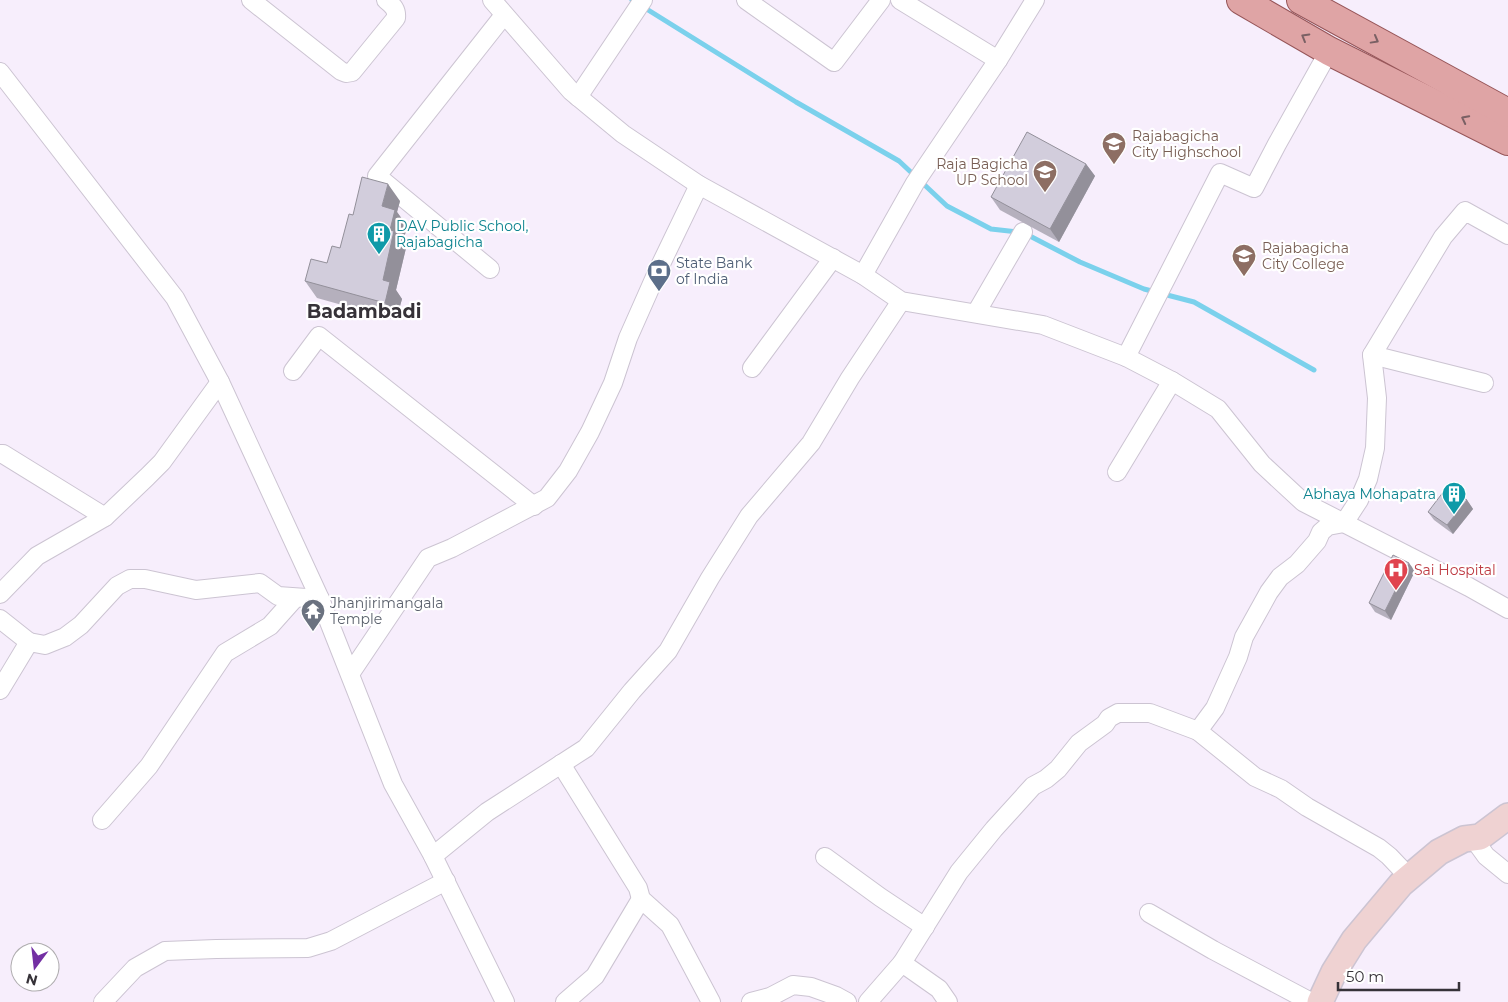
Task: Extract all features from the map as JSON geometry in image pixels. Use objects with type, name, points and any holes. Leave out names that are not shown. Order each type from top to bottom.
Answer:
[{"type":"main road","points":[[1241,0],[1329,51],[1508,142]]},
{"type":"main road","points":[[1301,0],[1508,113]]},
{"type":"street","points":[[251,0],[346,73],[352,72],[396,18],[397,12],[393,5],[386,0]]},
{"type":"street","points":[[492,0],[570,91],[623,134],[699,185],[863,275],[901,301],[1043,324],[1126,357],[1172,381],[1218,409],[1262,464],[1303,502],[1508,609]]},
{"type":"street","points":[[578,97],[643,0]]},
{"type":"street","points":[[746,0],[834,62],[881,0]]},
{"type":"street","points":[[900,0],[998,60]]},
{"type":"street","points":[[863,275],[915,183],[998,60],[1035,0]]},
{"type":"street","points":[[490,269],[377,176],[504,15]]},
{"type":"street","points":[[1126,357],[1220,172],[1254,188],[1329,51]]},
{"type":"street","points":[[0,72],[175,298],[220,382],[320,599],[393,784],[446,881],[505,1002]]},
{"type":"street","points":[[350,674],[428,558],[452,548],[547,498],[568,471],[590,432],[613,382],[628,338],[699,185]]},
{"type":"street","points":[[1198,731],[1214,708],[1228,680],[1244,637],[1272,588],[1280,577],[1297,564],[1317,541],[1321,532],[1328,526],[1344,523],[1359,500],[1368,479],[1375,448],[1377,398],[1372,355],[1443,237],[1465,211],[1508,235]]},
{"type":"street","points":[[976,313],[1024,232]]},
{"type":"street","points":[[752,368],[833,258]]},
{"type":"street","points":[[433,856],[487,812],[586,748],[668,650],[749,516],[811,443],[850,378],[901,301]]},
{"type":"street","points":[[294,371],[319,336],[534,506]]},
{"type":"street","points":[[1372,355],[1484,383]]},
{"type":"street","points":[[1117,472],[1172,381]]},
{"type":"street","points":[[0,594],[37,556],[105,517],[162,462],[220,382]]},
{"type":"street","points":[[0,454],[3,454],[105,517]]},
{"type":"street","points":[[0,619],[29,642],[45,645],[65,637],[81,626],[117,586],[130,579],[145,578],[196,590],[260,583],[278,596],[320,599]]},
{"type":"street","points":[[102,820],[149,766],[225,653],[270,626],[295,598]]},
{"type":"street","points":[[0,690],[29,642]]},
{"type":"street","points":[[868,1002],[902,962],[958,872],[1012,808],[1033,786],[1051,775],[1066,761],[1079,743],[1105,724],[1109,718],[1118,713],[1150,713],[1198,731],[1255,777],[1281,789],[1307,807],[1379,848],[1409,877]]},
{"type":"street","points":[[561,764],[638,888],[641,898],[670,924],[711,1002]]},
{"type":"street","points":[[1320,1002],[1334,972],[1354,940],[1384,903],[1409,877],[1439,852],[1459,841],[1480,837],[1508,816]]},
{"type":"street","points":[[1473,838],[1486,856],[1508,874]]},
{"type":"street","points":[[825,857],[924,926]]},
{"type":"street","points":[[103,1002],[135,968],[165,951],[308,948],[331,942],[446,881]]},
{"type":"street","points":[[564,1002],[595,976],[641,898]]},
{"type":"street","points":[[1149,914],[1212,950],[1311,1002]]},
{"type":"street","points":[[902,962],[939,989],[948,1002]]},
{"type":"street","points":[[751,1002],[770,997],[793,985],[811,987],[836,996],[846,1002]]},
{"type":"building","name":"Raja Bagicha UP School","points":[[1027,132],[1086,164],[1050,229],[991,197]]},
{"type":"building","name":"DAV Public School, Rajabagicha","points":[[362,177],[388,184],[382,206],[395,210],[390,230],[394,231],[383,280],[390,282],[385,303],[305,281],[311,259],[327,263],[332,246],[340,248],[349,214],[353,215]]},
{"type":"building","points":[[1447,487],[1467,500],[1447,525],[1428,512]]},
{"type":"building","points":[[1393,555],[1409,563],[1385,611],[1369,603]]},
{"type":"waterway","points":[[632,0],[796,102],[899,161],[947,206],[991,229],[1018,232]]},
{"type":"waterway","points":[[1026,234],[1080,262],[1144,289],[1194,302],[1314,370]]},
{"type":"place","name":"Rajabagicha City Highschool","points":[[1114,165]]},
{"type":"place","name":"Raja Bagicha UP School","points":[[1045,193]]},
{"type":"place","name":"DAV Public School, Rajabagicha","points":[[379,255]]},
{"type":"place","name":"Rajabagicha City College","points":[[1244,277]]},
{"type":"place","name":"State Bank of India","points":[[659,292]]},
{"type":"place","name":"Abhaya Mohapatra","points":[[1454,515]]},
{"type":"place","name":"Sai Hospital","points":[[1396,591]]},
{"type":"place","name":"Jhanjirimangala Temple","points":[[313,632]]},
{"type":"district","name":"Badambadi","points":[[364,311]]}]
